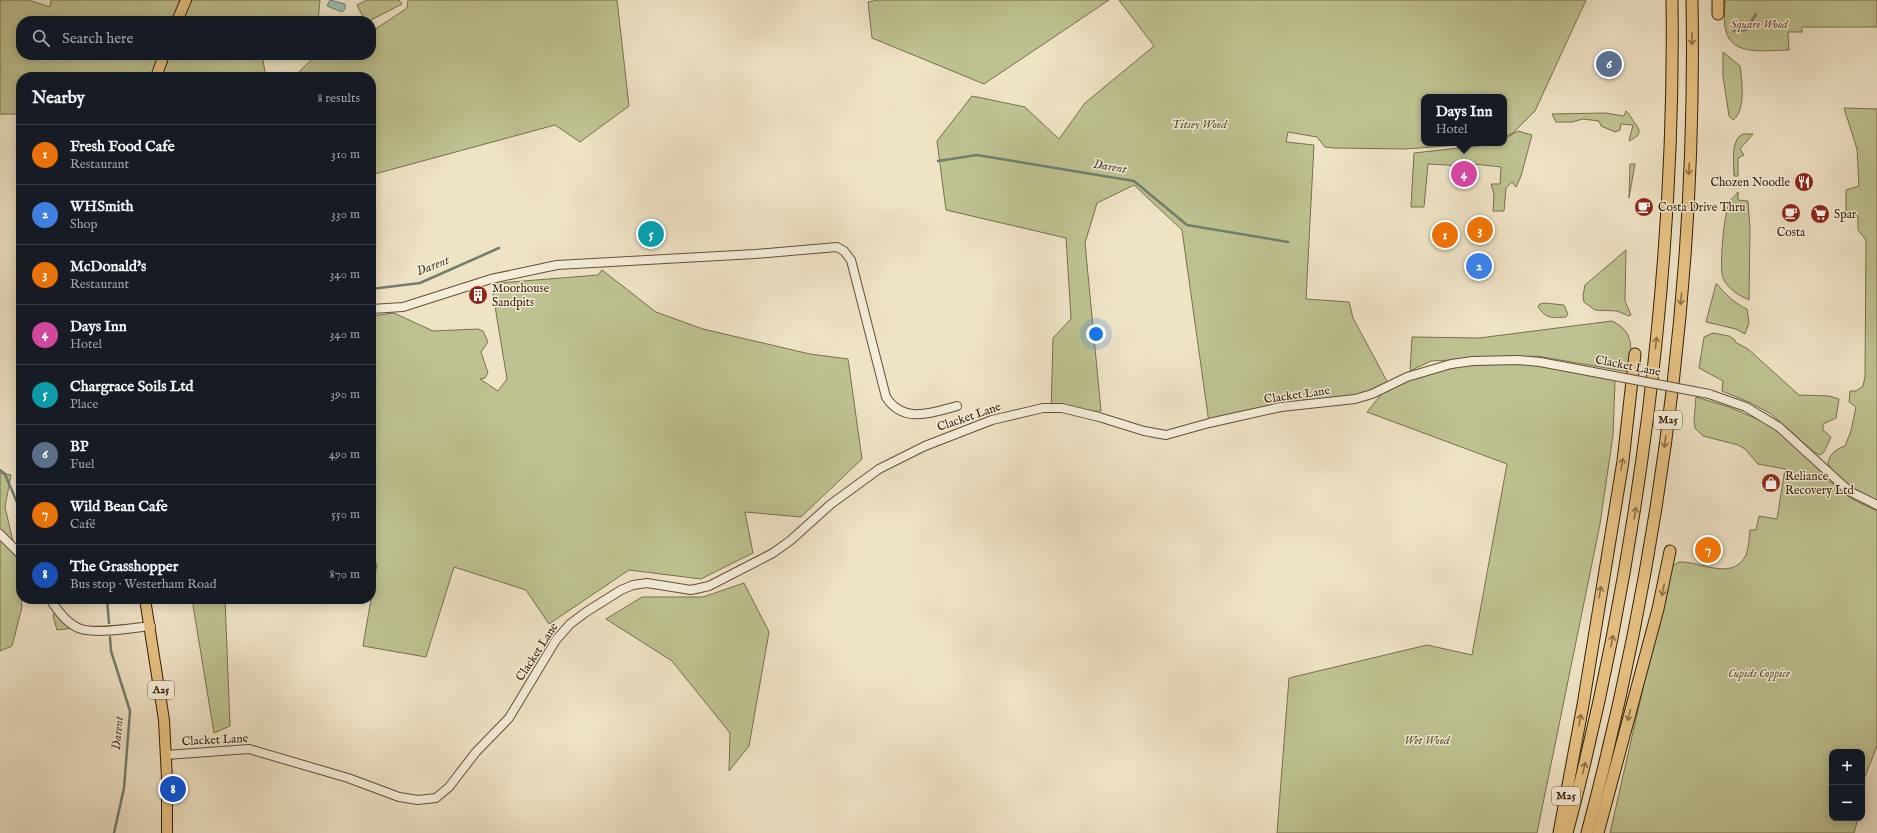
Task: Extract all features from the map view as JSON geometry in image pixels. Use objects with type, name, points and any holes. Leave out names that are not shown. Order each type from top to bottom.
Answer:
[{"type":"highway","name":"M25","points":[[1567,833],[1590,743],[1615,628],[1629,550],[1645,434],[1659,309],[1667,218],[1672,91],[1672,0]]},
{"type":"highway","name":"M25","points":[[1587,833],[1613,730],[1639,605],[1659,487],[1675,367],[1685,245],[1690,152],[1692,0]]},
{"type":"highway","points":[[1718,0],[1718,14]]},
{"type":"highway","name":"M25","points":[[1559,833],[1582,712],[1623,461],[1635,354]]},
{"type":"highway","points":[[1598,833],[1658,609],[1670,551]]},
{"type":"main road","points":[[179,16],[186,0]]},
{"type":"main road","points":[[158,72],[162,60]]},
{"type":"main road","name":"A25","points":[[146,604],[162,702],[166,755],[167,833]]},
{"type":"street","points":[[376,309],[403,307],[491,279],[557,265],[755,254],[837,247],[844,251],[851,260],[886,397],[891,405],[902,412],[912,414],[934,412],[957,406]]},
{"type":"street","name":"Clacket Lane","points":[[166,755],[249,749],[348,778],[399,797],[418,800],[436,798],[449,787],[476,752],[509,718],[556,640],[570,624],[617,592],[633,585],[647,583],[691,590],[709,586],[774,553],[831,504],[879,469],[924,446],[992,420],[1043,408],[1062,408],[1099,417],[1144,431],[1166,435],[1209,423],[1281,407],[1355,399],[1372,394],[1408,377],[1451,364],[1473,360],[1492,359],[1540,362],[1709,394],[1736,403],[1771,421],[1787,433],[1848,491],[1877,505]]},
{"type":"street","points":[[0,534],[16,550]]},
{"type":"street","points":[[54,604],[63,616],[81,629],[113,630],[150,626]]},
{"type":"green space","points":[[0,0],[28,0],[50,7],[51,0],[320,0],[318,16],[16,16],[16,60],[263,60],[265,72],[16,72],[16,114],[0,114]]},
{"type":"green space","points":[[367,0],[399,0],[402,4],[376,17],[376,16],[362,16],[357,5]]},
{"type":"green space","points":[[408,0],[617,0],[629,106],[580,142],[555,125],[376,174],[376,72],[299,72],[311,60],[376,60],[376,29],[407,8]]},
{"type":"green space","points":[[878,0],[1109,0],[984,84],[872,38],[868,2]]},
{"type":"green space","points":[[1119,0],[1586,0],[1535,111],[1513,133],[1507,136],[1507,94],[1421,94],[1421,146],[1446,146],[1405,149],[1334,148],[1325,147],[1317,137],[1288,132],[1286,142],[1314,145],[1306,299],[1349,302],[1353,318],[1389,385],[1424,373],[1492,359],[1609,375],[1615,382],[1613,435],[1600,524],[1537,833],[1277,833],[1289,678],[1427,645],[1472,655],[1507,464],[1367,412],[1388,386],[1372,394],[1209,423],[1182,230],[1134,185],[1097,203],[1085,243],[1101,411],[1051,412],[1053,338],[1071,319],[1066,238],[946,210],[937,141],[972,96],[1025,107],[1059,139],[1085,103],[1154,46]]},
{"type":"green space","name":"Square Wood","points":[[1725,0],[1877,0],[1877,27],[1802,27],[1802,32],[1788,32],[1789,50],[1752,50],[1735,45],[1730,39],[1726,31],[1725,24]]},
{"type":"green space","points":[[1723,52],[1740,66],[1742,87],[1741,103],[1740,110],[1733,120],[1729,116],[1723,76]]},
{"type":"green space","points":[[1844,108],[1877,109],[1877,501],[1843,481],[1828,464],[1830,457],[1834,452],[1845,446],[1851,431],[1856,407],[1849,402],[1850,391],[1856,391],[1863,386],[1865,377],[1866,240],[1858,230],[1858,216],[1846,215],[1846,190],[1859,186],[1857,149]]},
{"type":"green space","points":[[1626,111],[1639,129],[1639,134],[1629,141],[1633,125],[1621,124],[1620,130],[1615,132],[1601,126],[1599,121],[1583,119],[1572,122],[1556,122],[1552,114],[1605,113],[1624,116]]},
{"type":"green space","points":[[1518,131],[1532,135],[1521,176],[1516,187],[1512,182],[1506,188],[1504,211],[1493,211],[1494,194],[1491,184],[1500,184],[1501,167],[1464,163],[1464,166],[1428,164],[1424,207],[1411,207],[1414,153],[1477,146],[1507,146],[1507,137]]},
{"type":"green space","points":[[1743,134],[1753,134],[1740,149],[1744,155],[1738,158],[1738,176],[1734,176],[1734,146],[1739,137]]},
{"type":"green space","points":[[1630,164],[1635,164],[1629,198]]},
{"type":"green space","points":[[1738,192],[1738,200],[1748,201],[1750,229],[1749,300],[1737,294],[1725,282],[1722,272],[1722,252],[1726,216],[1730,201]]},
{"type":"green space","points":[[1626,250],[1625,301],[1631,315],[1629,316],[1617,311],[1595,310],[1584,302],[1583,296],[1585,285]]},
{"type":"green space","points":[[602,270],[656,312],[703,329],[810,354],[848,359],[862,459],[801,517],[745,512],[753,553],[701,579],[629,570],[549,624],[526,590],[454,567],[426,657],[363,646],[370,604],[376,604],[376,315],[394,313],[433,331],[478,329],[483,331],[488,342],[481,352],[488,373],[485,378],[480,379],[498,391],[507,379],[493,294],[499,283],[598,275]]},
{"type":"green space","points":[[1716,284],[1734,301],[1747,309],[1749,323],[1745,334],[1736,329],[1706,322]]},
{"type":"green space","points":[[1544,303],[1564,305],[1568,314],[1566,317],[1550,317],[1543,313],[1538,306]]},
{"type":"green space","points":[[1612,321],[1620,325],[1628,336],[1630,342],[1631,356],[1629,372],[1537,356],[1431,361],[1410,371],[1412,337],[1479,338]]},
{"type":"green space","points":[[1713,333],[1729,336],[1735,340],[1735,342],[1748,349],[1799,395],[1829,396],[1839,399],[1836,418],[1823,424],[1823,430],[1831,437],[1824,452],[1820,455],[1814,452],[1771,414],[1751,403],[1722,391],[1723,381],[1699,368],[1704,337]]},
{"type":"green space","name":"Cupids Coppice","points":[[1696,397],[1729,407],[1764,422],[1781,434],[1810,460],[1827,479],[1852,499],[1877,511],[1877,746],[1865,776],[1865,749],[1829,749],[1829,821],[1857,821],[1854,833],[1610,833],[1672,566],[1679,562],[1725,569],[1733,567],[1740,563],[1746,555],[1750,530],[1756,530],[1759,516],[1777,519],[1785,469],[1758,464],[1745,449],[1738,445],[1703,436],[1695,428],[1694,420]]},
{"type":"green space","points":[[0,473],[11,475],[5,507],[16,554],[16,604],[22,604],[22,607],[12,646],[0,651]]},
{"type":"green space","points":[[744,583],[769,632],[749,746],[729,771],[730,733],[672,661],[606,619],[642,597],[703,597]]},
{"type":"green space","points":[[193,604],[225,604],[230,726],[214,733]]},
{"type":"green space","points":[[54,613],[74,628],[57,630],[53,616]]},
{"type":"water","points":[[330,0],[345,4],[345,9],[342,12],[327,6]]},
{"type":"waterway","points":[[1734,31],[1746,30],[1756,14]]},
{"type":"waterway","name":"Darent","points":[[938,161],[977,155],[1134,181],[1187,225],[1288,242]]},
{"type":"waterway","name":"Darent","points":[[376,288],[420,283],[499,248]]},
{"type":"waterway","points":[[0,470],[5,474],[16,500]]},
{"type":"waterway","name":"Darent","points":[[107,604],[109,623]]},
{"type":"waterway","name":"Darent","points":[[110,637],[111,651],[130,711],[124,788],[114,833]]},
{"type":"place","name":"BP","points":[[1609,64]]},
{"type":"place","name":"Days Inn","points":[[1464,174]]},
{"type":"place","name":"Chozen Noodle","points":[[1804,182]]},
{"type":"place","name":"Costa Drive Thru","points":[[1644,207]]},
{"type":"place","name":"Costa","points":[[1791,213]]},
{"type":"place","name":"Spar","points":[[1820,214]]},
{"type":"place","name":"McDonald's","points":[[1480,230]]},
{"type":"place","name":"Chargrace Soils Ltd","points":[[651,234]]},
{"type":"place","name":"Fresh Food Cafe","points":[[1445,235]]},
{"type":"place","name":"WHSmith","points":[[1479,266]]},
{"type":"place","name":"Moorhouse Sandpits","points":[[478,295]]},
{"type":"place","name":"Reliance Recovery Ltd","points":[[1771,483]]},
{"type":"place","name":"Wild Bean Cafe","points":[[1708,550]]},
{"type":"place","name":"The Grasshopper","points":[[173,789]]},
{"type":"park label","name":"Titsey Wood","points":[[1199,124]]},
{"type":"park label","name":"Wet Wood","points":[[1427,740]]}]
